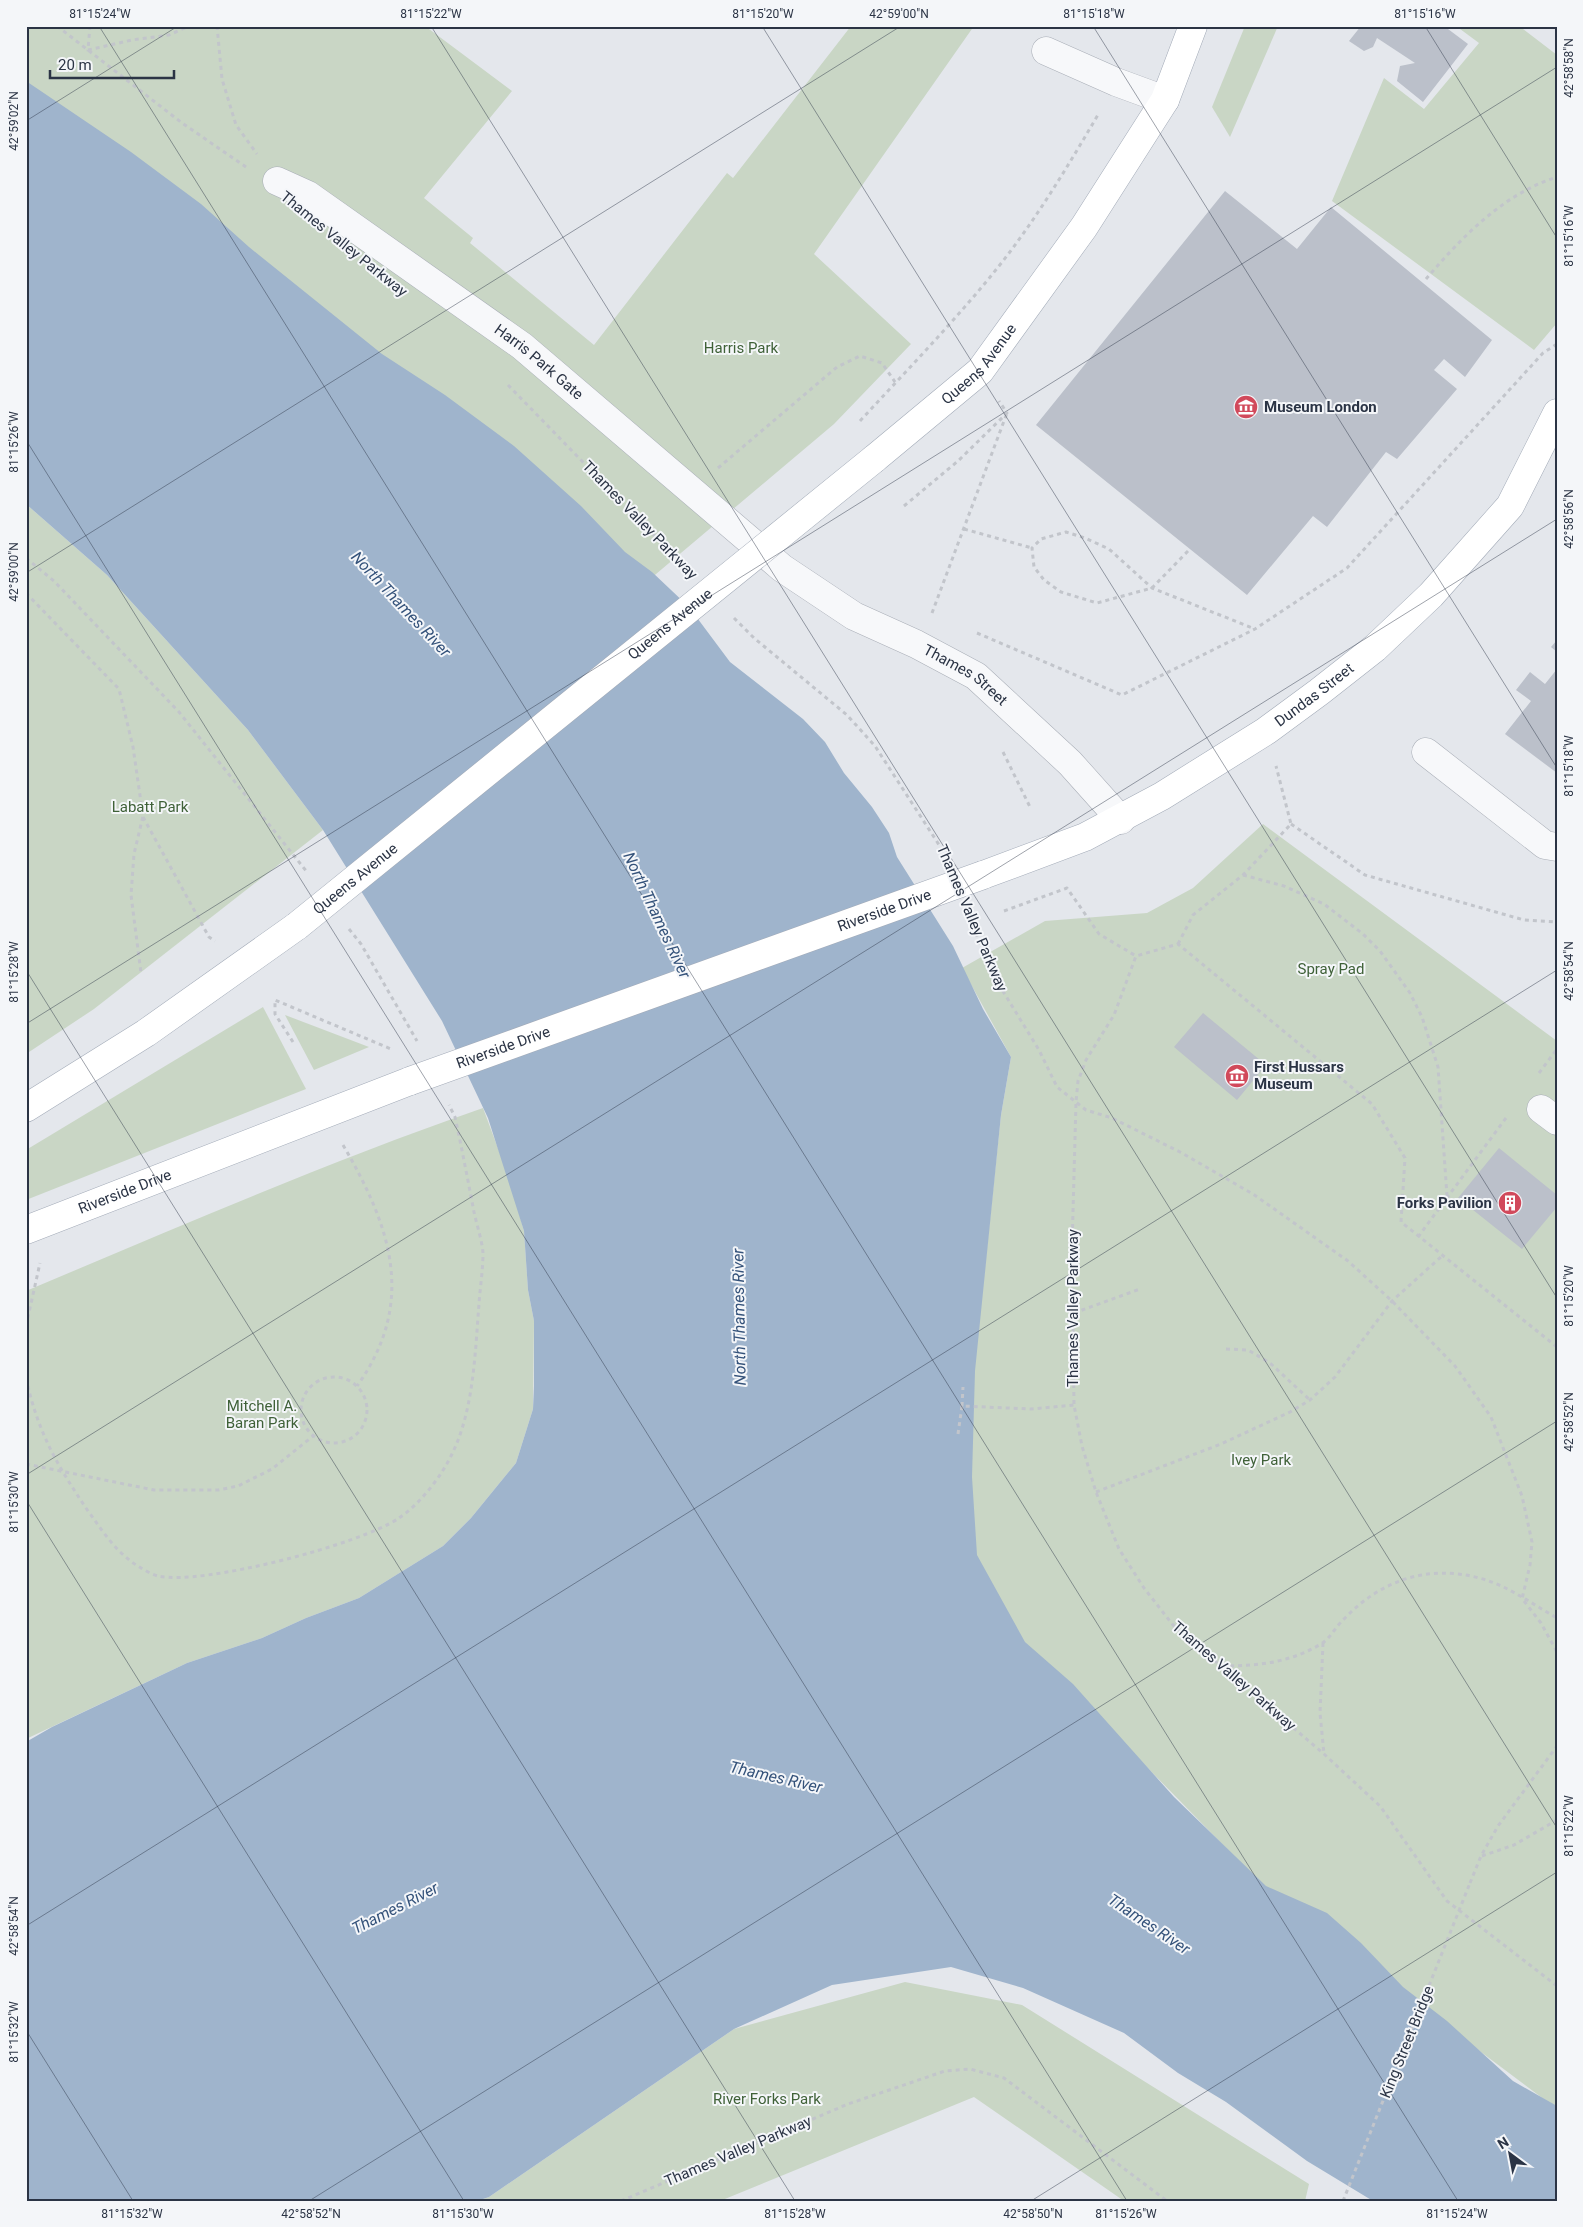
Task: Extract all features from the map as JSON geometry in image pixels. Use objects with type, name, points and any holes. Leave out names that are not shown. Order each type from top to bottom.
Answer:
[{"type":"main road","name":"Queens Avenue","points":[[26,1108],[146,1033],[244,966],[297,926],[980,371],[1084,227],[1165,100],[1193,26]]},
{"type":"main road","name":"Dundas Street","points":[[984,875],[1047,853],[1121,820],[1266,730],[1375,648],[1431,595],[1510,506],[1557,413]]},
{"type":"main road","name":"Riverside Drive","points":[[26,1230],[410,1080],[984,875]]},
{"type":"street","points":[[1046,51],[1116,82],[1165,100]]},
{"type":"street","name":"Harris Park Gate","points":[[265,177],[308,195],[522,346],[782,568]]},
{"type":"street","name":"Thames Street","points":[[782,568],[854,616],[916,644],[976,676],[1070,763],[1121,820]]},
{"type":"street","points":[[1426,752],[1545,846],[1557,847]]},
{"type":"path","points":[[57,26],[182,123],[265,177]]},
{"type":"path","points":[[88,50],[90,26]]},
{"type":"path","points":[[88,50],[132,40],[169,35],[189,26]]},
{"type":"path","points":[[217,26],[222,79],[236,125],[265,177]]},
{"type":"path","points":[[858,424],[945,330],[999,265],[1055,188],[1116,82]]},
{"type":"path","points":[[1426,279],[1455,245],[1486,217],[1534,186],[1557,177]]},
{"type":"path","points":[[973,631],[1122,696],[1255,629],[1347,568],[1544,353],[1557,344]]},
{"type":"path","points":[[712,473],[837,368],[860,356],[882,363],[895,382]]},
{"type":"path","points":[[980,371],[1007,413]]},
{"type":"path","name":"Thames Valley Parkway","points":[[505,382],[692,574]]},
{"type":"path","points":[[904,506],[958,461],[1007,413]]},
{"type":"path","points":[[941,589],[1007,413]]},
{"type":"path","points":[[964,530],[1032,548]]},
{"type":"path","points":[[1032,548],[1041,539],[1066,532],[1109,548],[1152,588],[1255,629]]},
{"type":"path","points":[[1032,548],[1034,567],[1044,580],[1061,592],[1097,603],[1152,588],[1188,551]]},
{"type":"path","points":[[26,593],[119,689],[133,747],[143,816],[210,937],[244,966]]},
{"type":"path","points":[[923,610],[940,616]]},
{"type":"path","name":"Thames Valley Parkway","points":[[733,617],[754,638],[847,716],[875,746],[940,843],[944,852]]},
{"type":"path","points":[[1266,730],[1291,824],[1365,875],[1524,920],[1557,922]]},
{"type":"path","points":[[141,973],[131,895],[134,854],[143,816]]},
{"type":"path","points":[[1004,911],[1067,888],[1099,934],[1136,956],[1178,944],[1193,914],[1243,876],[1291,824]]},
{"type":"path","points":[[1243,876],[1284,886],[1324,904],[1363,934],[1380,951],[1410,993],[1422,1017],[1438,1067],[1448,1196]]},
{"type":"path","name":"Thames Valley Parkway","points":[[969,915],[990,970],[1005,997],[1039,1050],[1057,1087],[1076,1102],[1072,1248],[1074,1405],[1082,1446],[1096,1492],[1119,1550],[1144,1588],[1173,1624],[1324,1754],[1380,1806],[1448,1901],[1557,1986]]},
{"type":"path","points":[[1178,944],[1372,1104],[1405,1158],[1401,1222],[1557,1347]]},
{"type":"path","points":[[1136,956],[1114,1015],[1086,1060],[1078,1081],[1076,1102],[1086,1110],[1112,1118],[1182,1152],[1253,1194],[1348,1261],[1392,1301],[1455,1366],[1486,1409],[1502,1442],[1522,1496],[1532,1542],[1530,1564],[1522,1599]]},
{"type":"path","points":[[293,1042],[275,1014],[275,1000],[394,1050]]},
{"type":"path","points":[[1534,1080],[1557,1049]]},
{"type":"path","points":[[1418,1237],[1511,1110]]},
{"type":"path","points":[[342,1143],[374,1200],[390,1254],[392,1287],[387,1320],[379,1348],[369,1369],[357,1386]]},
{"type":"path","points":[[1096,1492],[1221,1444],[1290,1412],[1310,1400],[1335,1377],[1392,1301],[1442,1256]]},
{"type":"path","points":[[26,1326],[42,1257]]},
{"type":"path","points":[[1074,1313],[1140,1289]]},
{"type":"path","points":[[1226,1349],[1248,1350],[1270,1362],[1310,1400]]},
{"type":"path","points":[[338,1377],[357,1386],[363,1396],[366,1417],[354,1436],[345,1441],[334,1443],[322,1441],[313,1436],[306,1428],[302,1418],[303,1397],[309,1388],[318,1382],[338,1377]]},
{"type":"path","points":[[26,1378],[37,1421],[60,1470]]},
{"type":"path","points":[[958,1434],[963,1387]]},
{"type":"path","points":[[962,1406],[1031,1409],[1074,1405]]},
{"type":"path","points":[[26,1464],[154,1490],[218,1490],[238,1486],[272,1469],[313,1436]]},
{"type":"path","points":[[1221,1666],[1266,1664],[1293,1658],[1323,1643],[1344,1619],[1366,1599],[1389,1584],[1415,1575],[1440,1573],[1478,1578],[1509,1590],[1557,1618]]},
{"type":"path","points":[[1522,1599],[1542,1622],[1557,1652]]},
{"type":"path","points":[[1323,1643],[1320,1713],[1324,1754]]},
{"type":"path","name":"King Street Bridge","points":[[1343,2201],[1481,1856],[1498,1826],[1557,1746]]},
{"type":"path","points":[[1481,1856],[1514,1844],[1557,1820]]},
{"type":"path","name":"Thames Valley Parkway","points":[[621,2201],[848,2104],[944,2071],[970,2069],[1004,2078],[1167,2201]]},
{"type":"green space","name":"Harris Park","points":[[26,26],[425,26],[512,91],[424,198],[473,238],[470,243],[594,345],[727,173],[733,178],[851,26],[974,26],[814,254],[911,344],[834,424],[643,585],[26,108]]},
{"type":"green space","points":[[1245,26],[1278,26],[1230,137],[1212,107]]},
{"type":"green space","points":[[1456,26],[1519,26],[1557,55],[1557,323],[1534,350],[1332,201],[1384,78],[1424,109],[1479,43]]},
{"type":"green space","name":"Labatt Park","points":[[26,504],[107,575],[248,730],[323,830],[94,1009],[26,1054]]},
{"type":"green space","name":"Ivey Park","points":[[1263,824],[1557,1041],[1557,2109],[1273,1896],[953,1569],[1001,1115],[1011,1057],[962,968],[1045,921],[1147,913],[1193,888]]},
{"type":"green space","points":[[263,1007],[306,1089],[26,1200],[26,1150]]},
{"type":"green space","points":[[285,1015],[369,1047],[314,1070]]},
{"type":"green space","name":"Mitchell A. Baran Park","points":[[483,1108],[509,1178],[524,1231],[528,1290],[534,1321],[533,1409],[516,1463],[471,1518],[443,1546],[359,1598],[306,1618],[262,1638],[187,1663],[26,1739],[26,1291],[310,1173]]},
{"type":"green space","name":"River Forks Park","points":[[905,1982],[1022,2005],[1309,2184],[1305,2201],[1124,2201],[974,2097],[720,2201],[477,2201],[489,2197],[734,2029]]},
{"type":"water","points":[[26,81],[131,152],[201,204],[249,247],[382,354],[445,395],[514,446],[581,506],[625,552],[652,572],[689,607],[730,662],[803,719],[825,742],[844,773],[872,807],[889,833],[897,857],[953,946],[983,1009],[1011,1057],[1001,1115],[975,1371],[972,1477],[977,1555],[1025,1642],[1073,1684],[1174,1797],[1266,1886],[1327,1913],[1361,1943],[1403,1987],[1447,2021],[1513,2081],[1557,2106],[1557,2201],[1373,2201],[1307,2161],[1226,2102],[1178,2073],[1124,2033],[1023,1988],[951,1967],[832,1985],[734,2029],[489,2197],[477,2201],[26,2201],[26,1742],[52,1727],[187,1663],[262,1638],[306,1618],[359,1598],[443,1546],[471,1518],[516,1463],[533,1409],[534,1321],[528,1290],[524,1231],[488,1118],[442,1021],[323,830],[248,730],[107,575],[26,504]]},
{"type":"building","points":[[1361,26],[1444,26],[1468,44],[1423,102],[1397,81],[1400,66],[1415,63],[1377,38],[1373,47],[1364,51],[1349,41]]},
{"type":"building","name":"Museum London","points":[[1225,191],[1297,249],[1331,207],[1492,340],[1465,377],[1444,359],[1434,370],[1457,389],[1397,459],[1386,452],[1327,527],[1313,516],[1247,595],[1036,425]]},
{"type":"building","points":[[1557,640],[1557,652],[1551,647]]},
{"type":"building","points":[[1557,669],[1557,773],[1505,734],[1531,701],[1516,690],[1530,672],[1545,684]]},
{"type":"building","points":[[1203,1013],[1266,1065],[1237,1100],[1174,1047]]},
{"type":"building","name":"Forks Pavilion","points":[[1499,1148],[1557,1195],[1557,1207],[1522,1249],[1458,1198]]},
{"type":"place","name":"Museum London","points":[[1246,407]]},
{"type":"place","name":"First Hussars Museum","points":[[1237,1076]]},
{"type":"place","name":"Forks Pavilion","points":[[1510,1203]]},
{"type":"water label","name":"North Thames River","points":[[401,604]]},
{"type":"water label","name":"North Thames River","points":[[657,915]]},
{"type":"water label","name":"North Thames River","points":[[739,1317]]},
{"type":"water label","name":"Thames River","points":[[776,1777]]},
{"type":"water label","name":"Thames River","points":[[395,1908]]},
{"type":"water label","name":"Thames River","points":[[1149,1924]]},
{"type":"park label","name":"Spray Pad","points":[[1331,969]]}]
